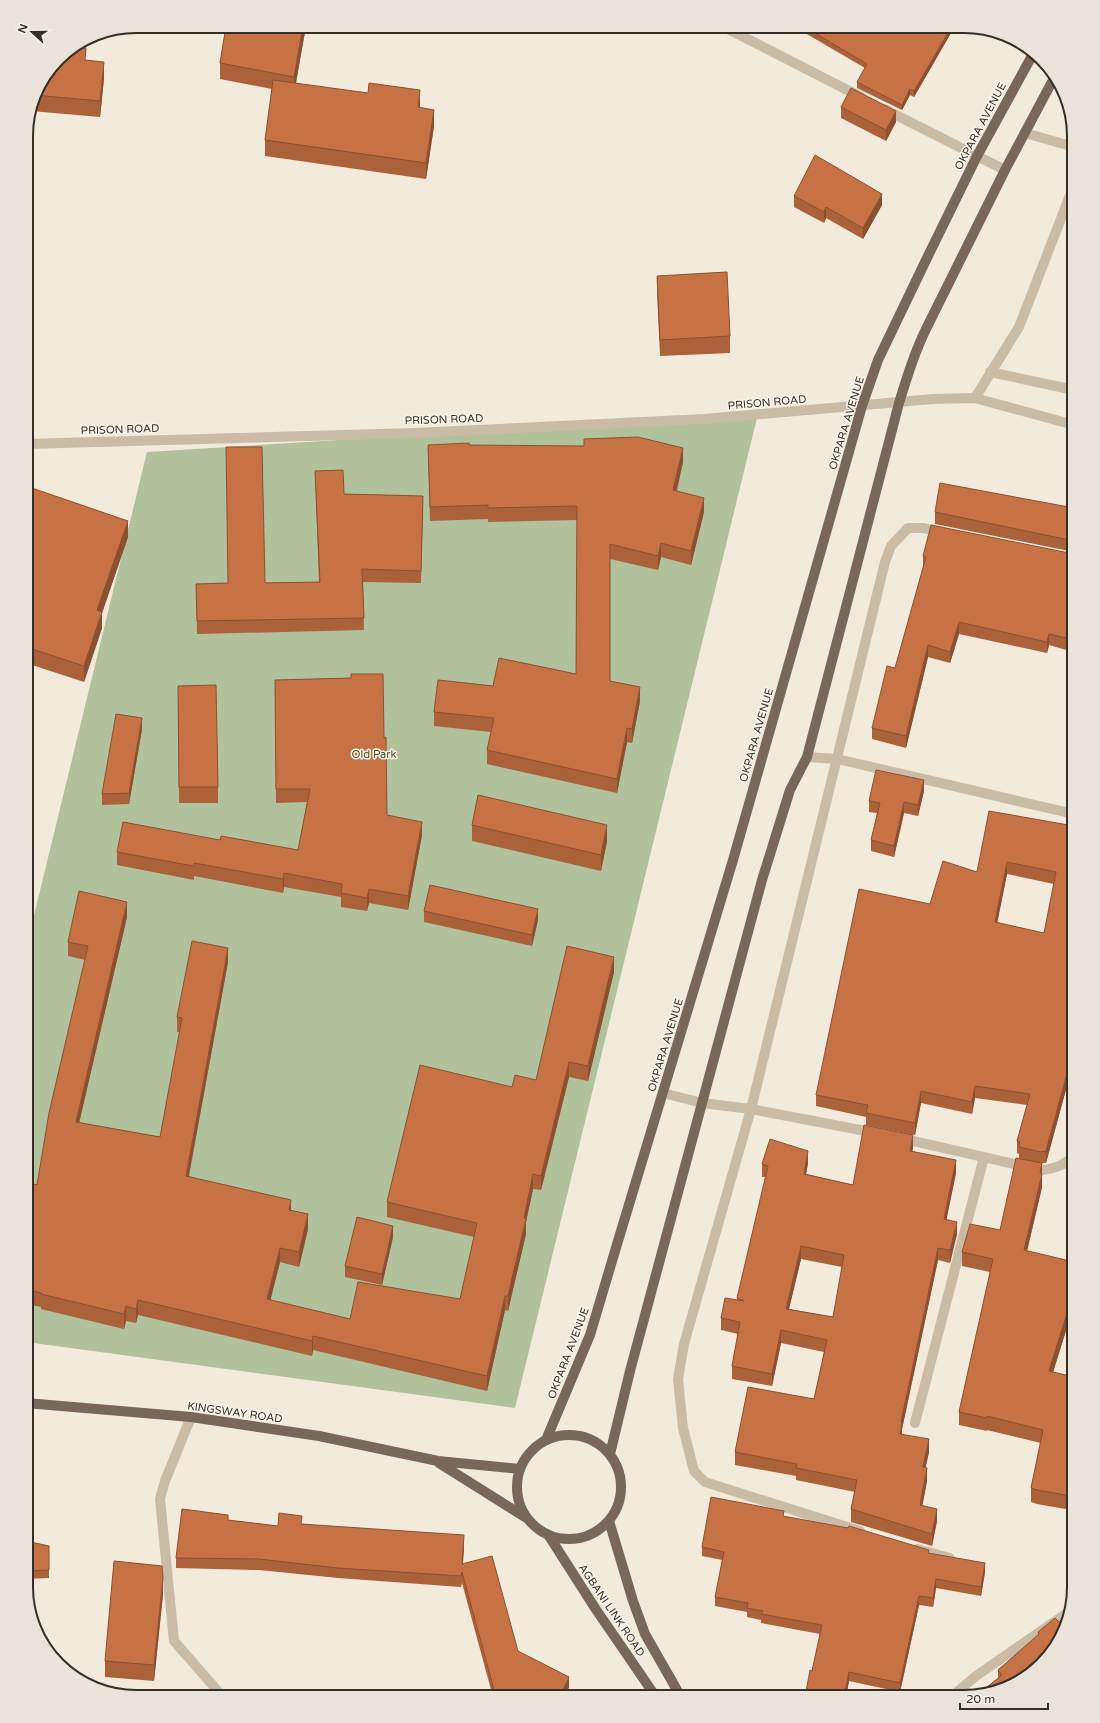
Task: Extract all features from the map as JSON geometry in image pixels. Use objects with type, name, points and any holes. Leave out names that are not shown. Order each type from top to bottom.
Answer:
[{"type":"main road","name":"OKPARA AVENUE","points":[[546,1440],[590,1335],[733,860],[862,406],[878,360],[977,156],[1031,58]]},
{"type":"main road","points":[[610,1454],[630,1371],[762,880],[790,790],[808,757],[899,403],[917,346],[1005,170],[1052,82]]},
{"type":"main road","name":"KINGSWAY ROAD","points":[[33,1404],[191,1417],[319,1436],[438,1461],[520,1469]]},
{"type":"main road","points":[[563,1435],[581,1436],[597,1443],[610,1454],[619,1470],[622,1488],[618,1505],[609,1521],[597,1532],[582,1538],[565,1540],[549,1536],[536,1528],[526,1518],[519,1504],[516,1489],[520,1469],[530,1452],[546,1440],[563,1435]]},
{"type":"main road","name":"KINGSWAY ROAD","points":[[438,1461],[526,1518]]},
{"type":"main road","name":"AGBANI LINK ROAD","points":[[609,1521],[633,1601],[645,1634],[677,1690]]},
{"type":"main road","name":"AGBANI LINK ROAD","points":[[549,1536],[595,1608],[651,1690]]},
{"type":"street","points":[[736,33],[1005,170]]},
{"type":"street","points":[[1025,133],[1067,145]]},
{"type":"street","points":[[975,398],[1019,327],[1067,203]]},
{"type":"street","points":[[990,372],[1067,388]]},
{"type":"street","name":"PRISON ROAD","points":[[33,444],[446,431],[704,419],[975,398],[1067,423]]},
{"type":"street","points":[[868,1534],[705,1482],[694,1471],[683,1428],[678,1379],[684,1344],[751,1109],[885,562],[891,546],[908,528],[923,528],[953,534]]},
{"type":"street","points":[[808,757],[837,759],[1067,812]]},
{"type":"street","points":[[663,1093],[702,1103],[751,1109],[889,1136],[1041,1170],[1050,1169],[1067,1162]]},
{"type":"street","points":[[915,1423],[984,1157]]},
{"type":"street","points":[[191,1417],[165,1481],[160,1498],[174,1641],[217,1690]]},
{"type":"street","points":[[906,1545],[960,1561]]},
{"type":"street","points":[[959,1690],[976,1676],[1062,1617]]},
{"type":"green space","name":"Old Park","points":[[758,414],[515,1408],[33,1343],[33,919],[147,452]]},
{"type":"building","points":[[225,33],[302,33],[294,77],[220,63]]},
{"type":"building","points":[[815,33],[948,33],[914,91],[910,89],[902,105],[857,82],[867,64]]},
{"type":"building","points":[[84,48],[86,48],[85,60],[104,62],[100,101],[42,96],[54,73],[73,54]]},
{"type":"building","points":[[273,80],[368,93],[369,83],[420,90],[418,107],[434,110],[426,163],[265,140]]},
{"type":"building","points":[[851,88],[896,111],[886,130],[841,107]]},
{"type":"building","points":[[815,155],[882,194],[863,228],[826,207],[824,212],[794,196]]},
{"type":"building","points":[[727,272],[730,336],[660,340],[657,276]]},
{"type":"building","points":[[638,437],[683,448],[673,490],[704,498],[691,551],[661,543],[658,556],[610,544],[610,681],[640,687],[632,729],[627,728],[617,779],[487,750],[494,718],[434,712],[438,680],[493,686],[499,658],[576,674],[577,506],[488,508],[488,505],[430,507],[428,445],[469,443],[469,445],[584,446],[584,439]]},
{"type":"building","points":[[226,447],[262,447],[265,583],[320,582],[315,471],[343,470],[344,494],[423,496],[421,571],[362,569],[364,618],[197,621],[196,584],[228,583]]},
{"type":"building","points":[[940,483],[1067,507],[1067,540],[935,512]]},
{"type":"building","points":[[33,488],[128,521],[97,610],[102,612],[84,666],[33,649]]},
{"type":"building","points":[[931,525],[1067,553],[1067,634],[1066,638],[1049,634],[1047,642],[959,622],[950,652],[928,645],[906,736],[872,728],[887,666],[895,668],[926,557],[923,556]]},
{"type":"building","points":[[351,674],[383,674],[384,738],[386,737],[387,815],[422,822],[408,896],[369,889],[367,898],[341,893],[342,884],[284,873],[283,879],[194,863],[194,866],[117,852],[123,822],[220,840],[221,836],[298,850],[310,789],[276,789],[275,680],[351,678]]},
{"type":"building","points":[[216,685],[218,787],[179,787],[178,686]]},
{"type":"building","points":[[116,714],[142,718],[129,793],[102,794]]},
{"type":"building","points":[[876,770],[924,780],[918,805],[904,802],[894,846],[871,840],[880,803],[869,801]]},
{"type":"building","points":[[478,795],[607,825],[601,855],[472,825]]},
{"type":"building","points":[[989,811],[1067,825],[1067,1074],[1046,1151],[1041,1152],[1019,1147],[1020,1142],[1017,1141],[1030,1094],[975,1086],[972,1102],[921,1091],[915,1123],[866,1113],[868,1105],[816,1095],[859,889],[930,904],[943,861],[977,872]],"holes":[[[1007,862],[1056,872],[1044,933],[995,922]]]},
{"type":"building","points":[[430,885],[538,909],[532,935],[424,911]]},
{"type":"building","points":[[79,891],[127,902],[76,1122],[160,1137],[182,1018],[177,1017],[192,941],[228,948],[186,1176],[291,1200],[289,1210],[308,1214],[299,1252],[280,1248],[267,1299],[350,1319],[358,1282],[460,1299],[477,1223],[387,1202],[420,1065],[512,1087],[515,1075],[536,1080],[567,946],[614,957],[588,1066],[569,1062],[541,1176],[533,1174],[524,1218],[526,1219],[508,1296],[505,1296],[487,1376],[313,1336],[312,1341],[138,1300],[136,1309],[126,1306],[124,1314],[33,1291],[33,1184],[37,1185],[49,1113],[88,946],[68,942]]},
{"type":"building","points":[[864,1125],[913,1135],[910,1151],[956,1160],[944,1219],[957,1222],[950,1250],[938,1248],[901,1422],[900,1434],[929,1439],[923,1467],[927,1468],[920,1505],[937,1509],[932,1534],[851,1509],[857,1480],[796,1468],[797,1464],[735,1452],[748,1387],[814,1399],[827,1340],[781,1330],[772,1374],[732,1366],[740,1322],[721,1318],[725,1298],[744,1301],[737,1298],[768,1166],[762,1164],[770,1139],[808,1151],[804,1174],[853,1185]],"holes":[[[801,1246],[844,1255],[833,1317],[786,1309]]]},
{"type":"building","points":[[1016,1158],[1042,1163],[1040,1173],[1042,1174],[1024,1250],[1067,1260],[1067,1313],[1049,1371],[1067,1375],[1067,1495],[1031,1488],[1043,1430],[987,1416],[987,1418],[959,1412],[993,1259],[962,1252],[970,1224],[1000,1230]]},
{"type":"building","points":[[357,1217],[393,1226],[382,1274],[345,1266]]},
{"type":"building","points":[[711,1497],[784,1511],[783,1516],[848,1528],[849,1526],[929,1550],[928,1553],[985,1563],[981,1587],[936,1579],[933,1598],[919,1596],[900,1683],[849,1672],[845,1690],[806,1690],[822,1625],[761,1614],[763,1611],[747,1608],[748,1603],[715,1597],[724,1552],[702,1547]]},
{"type":"building","points":[[182,1509],[228,1515],[228,1520],[278,1526],[279,1513],[302,1516],[301,1524],[464,1535],[462,1564],[492,1556],[518,1651],[569,1677],[563,1690],[494,1690],[462,1572],[461,1576],[338,1568],[259,1559],[176,1558]]},
{"type":"building","points":[[33,1543],[49,1546],[49,1570],[33,1571]]},
{"type":"building","points":[[114,1561],[162,1566],[163,1578],[154,1665],[105,1661]]},
{"type":"building","points":[[1055,1618],[1059,1622],[1061,1621],[1053,1638],[1046,1650],[1037,1660],[1021,1673],[1003,1682],[988,1687],[1002,1675],[998,1670],[1039,1634],[1038,1632]]}]
